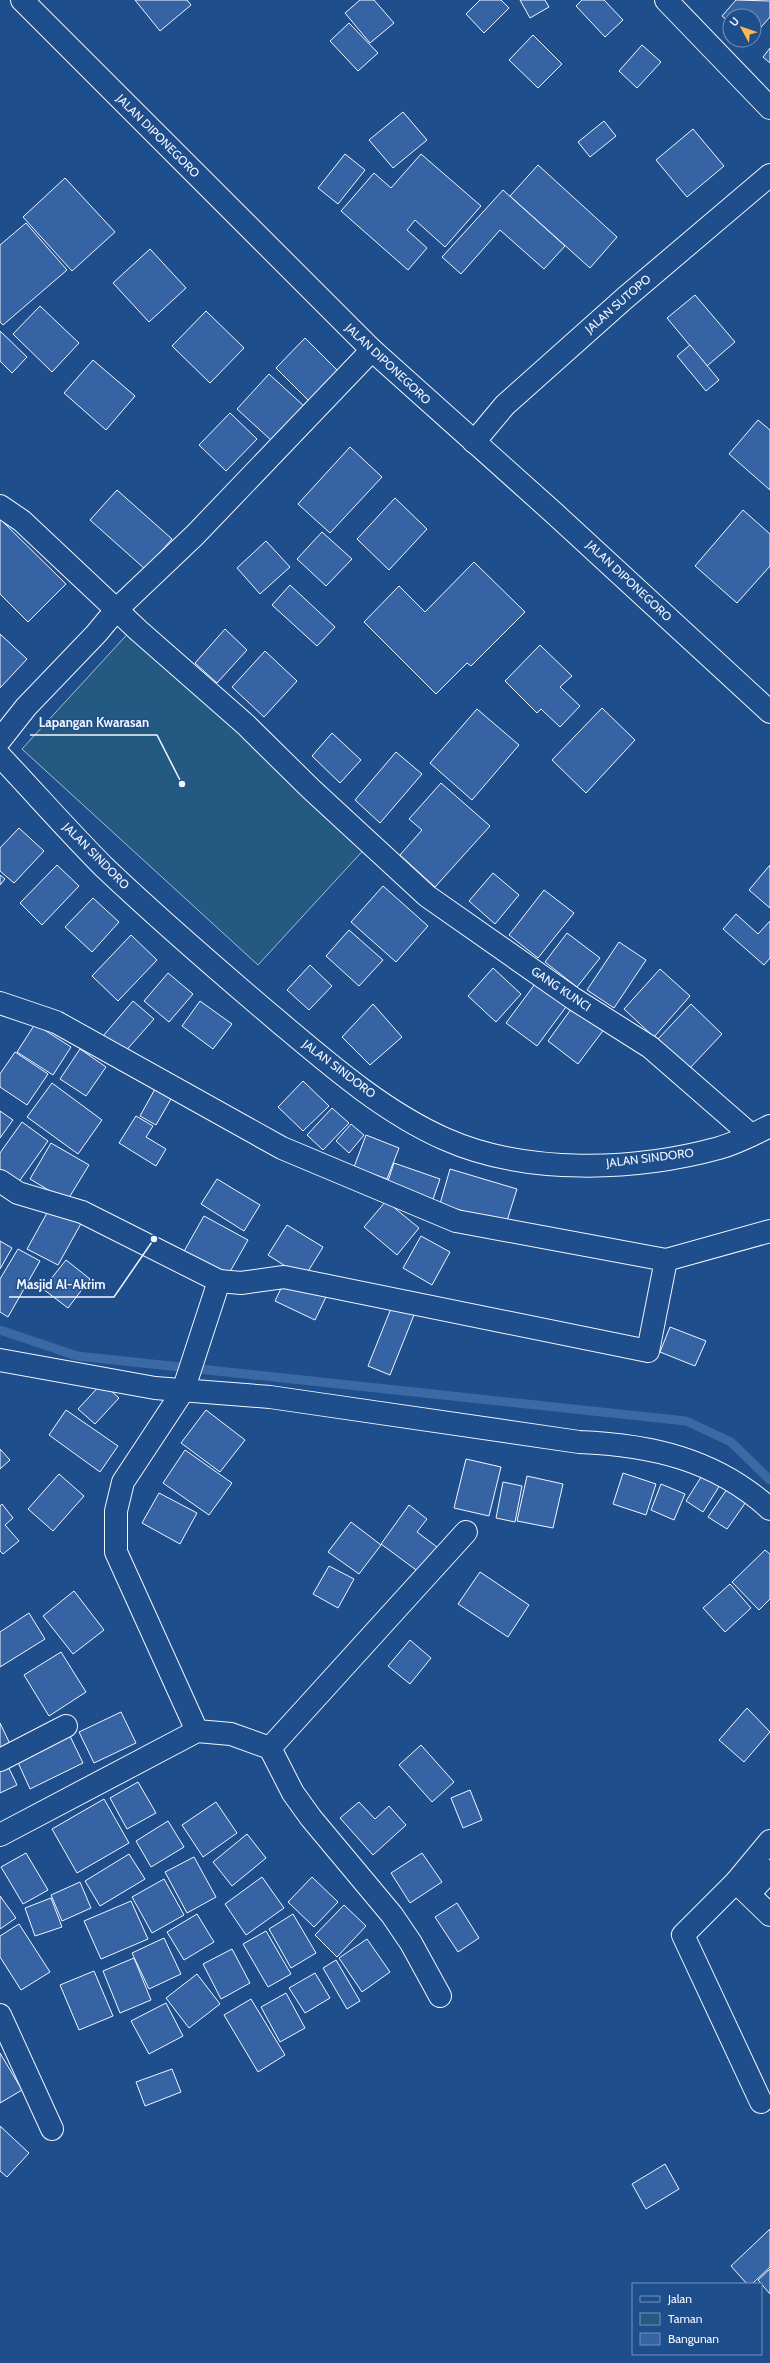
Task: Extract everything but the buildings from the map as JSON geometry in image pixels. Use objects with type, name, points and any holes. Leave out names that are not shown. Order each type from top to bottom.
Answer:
[{"type":"street","name":"JALAN DIPONEGORO","points":[[22,0],[372,350],[554,513],[770,712]]},
{"type":"street","points":[[666,0],[770,108]]},
{"type":"street","name":"JALAN SUTOPO","points":[[474,442],[511,400],[624,298],[770,175]]},
{"type":"street","points":[[0,740],[26,707],[96,634],[116,610],[195,535],[372,350]]},
{"type":"street","name":"GANG KUNCI","points":[[0,506],[22,521],[116,610],[245,724],[371,845],[427,896],[574,999],[650,1047],[751,1135]]},
{"type":"street","name":"JALAN SINDORO","points":[[0,756],[105,867],[251,999],[358,1085],[401,1116],[446,1140],[504,1158],[548,1163],[621,1164],[673,1158],[721,1148],[770,1126]]},
{"type":"street","points":[[0,1003],[56,1022],[282,1148],[456,1221],[666,1260],[770,1231]]},
{"type":"street","points":[[0,1181],[18,1193],[82,1212],[220,1281],[240,1283],[284,1277],[648,1351],[666,1260]]},
{"type":"street","points":[[197,1731],[116,1552],[116,1511],[123,1482],[188,1376],[220,1281]]},
{"type":"street","points":[[1,1361],[188,1376],[270,1396],[579,1442],[612,1444],[668,1452],[705,1467],[741,1486],[770,1509]]},
{"type":"street","points":[[270,1748],[466,1532]]},
{"type":"street","points":[[0,1760],[66,1726]]},
{"type":"street","points":[[0,1835],[197,1731],[231,1734],[270,1748],[298,1799],[392,1915],[411,1943],[440,1996]]},
{"type":"street","points":[[742,1888],[770,1841]]},
{"type":"street","points":[[761,2102],[683,1935],[742,1888],[770,1871]]},
{"type":"street","points":[[742,1888],[770,1915]]},
{"type":"street","points":[[0,2015],[52,2129]]},
{"type":"green space","points":[[133,628],[369,844],[258,965],[22,749]]},
{"type":"waterway","points":[[0,1330],[77,1356],[686,1421],[731,1442],[770,1480]]},
{"type":"place","name":"Lapangan Kwarasan","points":[[182,784]]},
{"type":"place","name":"Masjid Al-Akrim","points":[[154,1239]]}]
